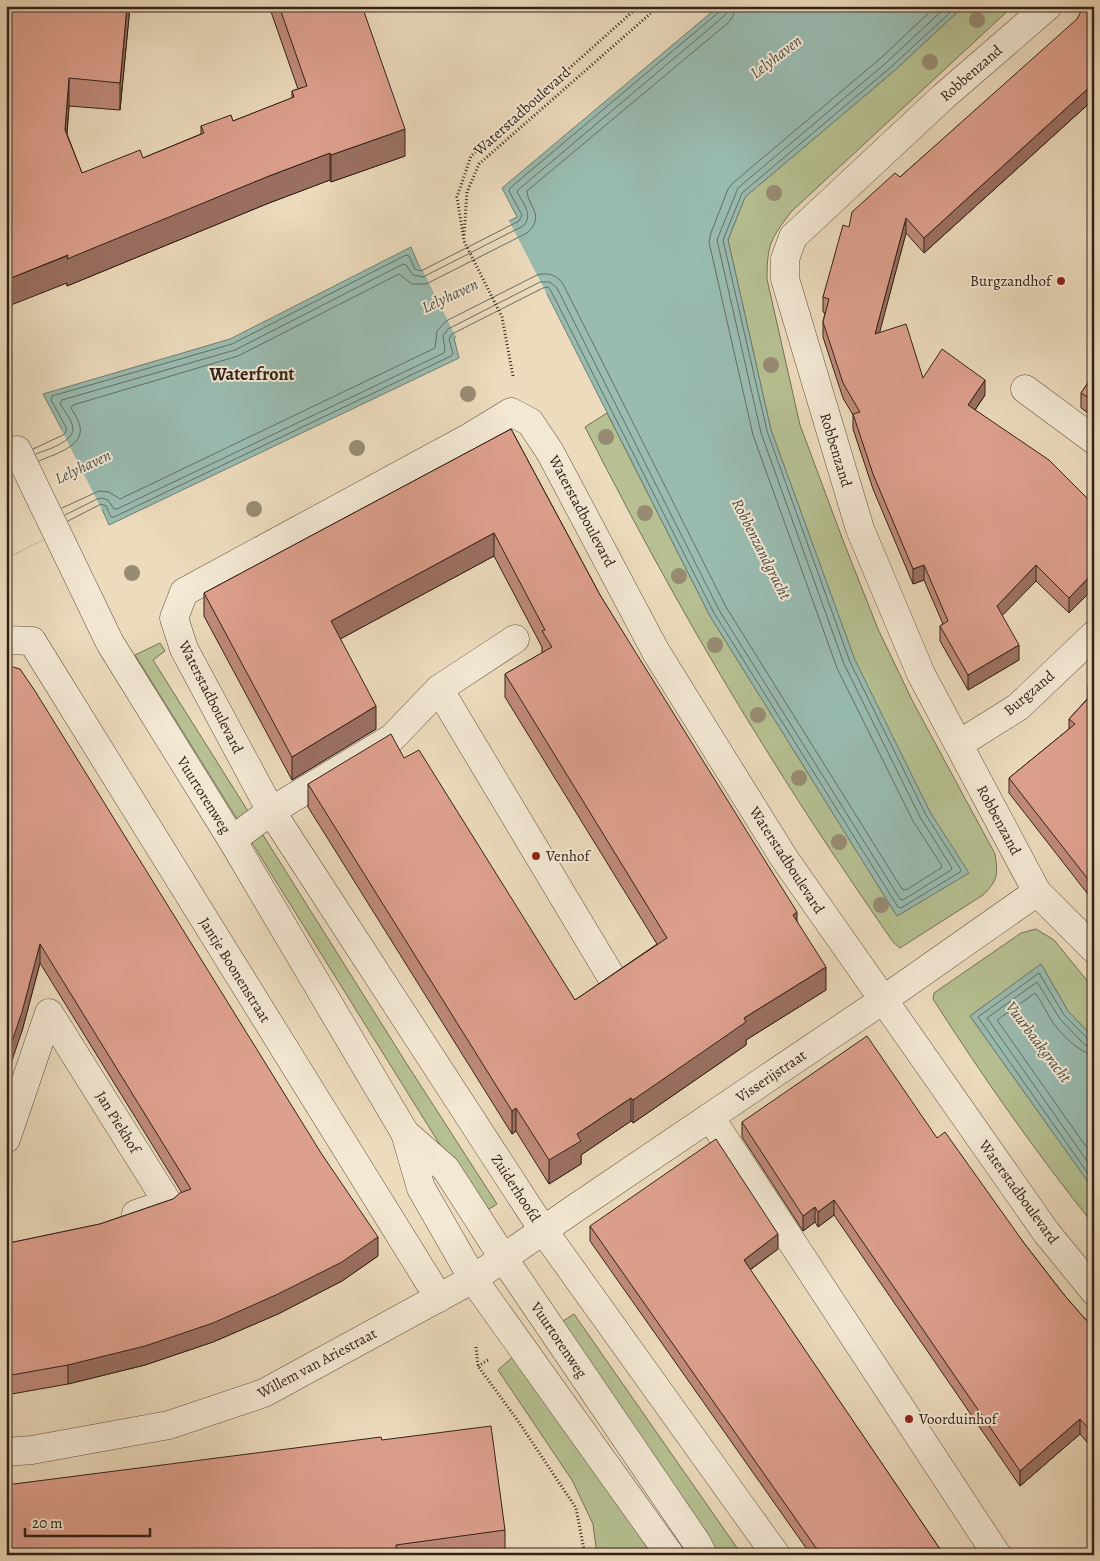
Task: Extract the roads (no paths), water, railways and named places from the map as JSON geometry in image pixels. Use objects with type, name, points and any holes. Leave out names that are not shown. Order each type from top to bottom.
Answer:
[{"type":"street","name":"Robbenzand","points":[[1048,6],[944,96],[793,237],[784,259],[785,279],[860,529],[921,674],[1037,892],[1094,949]]},
{"type":"street","points":[[1025,389],[1094,440]]},
{"type":"street","name":"Waterstadboulevard","points":[[271,812],[184,650],[174,618],[184,592],[470,437],[511,412],[530,422],[544,441],[656,652],[784,858],[1046,1232],[1094,1291]]},
{"type":"street","name":"Vuurtorenweg","points":[[17,450],[110,643],[232,840],[405,1133],[421,1188],[473,1279],[670,1555]]},
{"type":"street","name":"Burgzand","points":[[959,744],[1018,707],[1094,635]]},
{"type":"street","points":[[232,840],[271,812],[392,738],[439,689],[515,639]]},
{"type":"street","name":"Jantje Boonenstraat","points":[[19,640],[439,1298]]},
{"type":"street","points":[[439,689],[612,978]]},
{"type":"street","name":"Zuiderhoofd","points":[[271,812],[543,1230],[776,1555]]},
{"type":"street","name":"Visserijstraat","points":[[473,1279],[883,1000],[1037,892]]},
{"type":"street","name":"Jan Piekhof","points":[[6,1139],[49,1013],[168,1203],[115,1222]]},
{"type":"street","points":[[710,1117],[997,1555]]},
{"type":"street","name":"Vuurtorenweg","points":[[405,1133],[446,1169],[504,1259],[697,1543],[703,1555]]},
{"type":"street","name":"Willem van Ariestraat","points":[[6,1452],[32,1450],[169,1425],[264,1394],[473,1279]]},
{"type":"water","points":[[719,6],[964,6],[894,71],[745,197],[728,240],[771,430],[855,660],[930,812],[969,873],[897,916],[710,616],[546,292],[454,338],[459,358],[109,525],[102,509],[9,557],[6,564],[6,456],[62,430],[43,394],[230,339],[411,247],[419,266],[517,217],[502,188]]},
{"type":"water","name":"Vuurbaakgracht","points":[[1041,964],[1068,1011],[1094,1038],[1094,1190],[970,1016]]},
{"type":"place","name":"Burgzandhof","points":[[1061,281]]},
{"type":"place","name":"Venhof","points":[[536,856]]},
{"type":"place","name":"Voorduinhof","points":[[909,1419]]},
{"type":"district","name":"Waterfront","points":[[252,374]]},
{"type":"water label","name":"Lelyhaven","points":[[776,57]]},
{"type":"water label","name":"Lelyhaven","points":[[450,296]]},
{"type":"water label","name":"Lelyhaven","points":[[83,467]]},
{"type":"water label","name":"Robbenzandgracht","points":[[761,549]]}]
